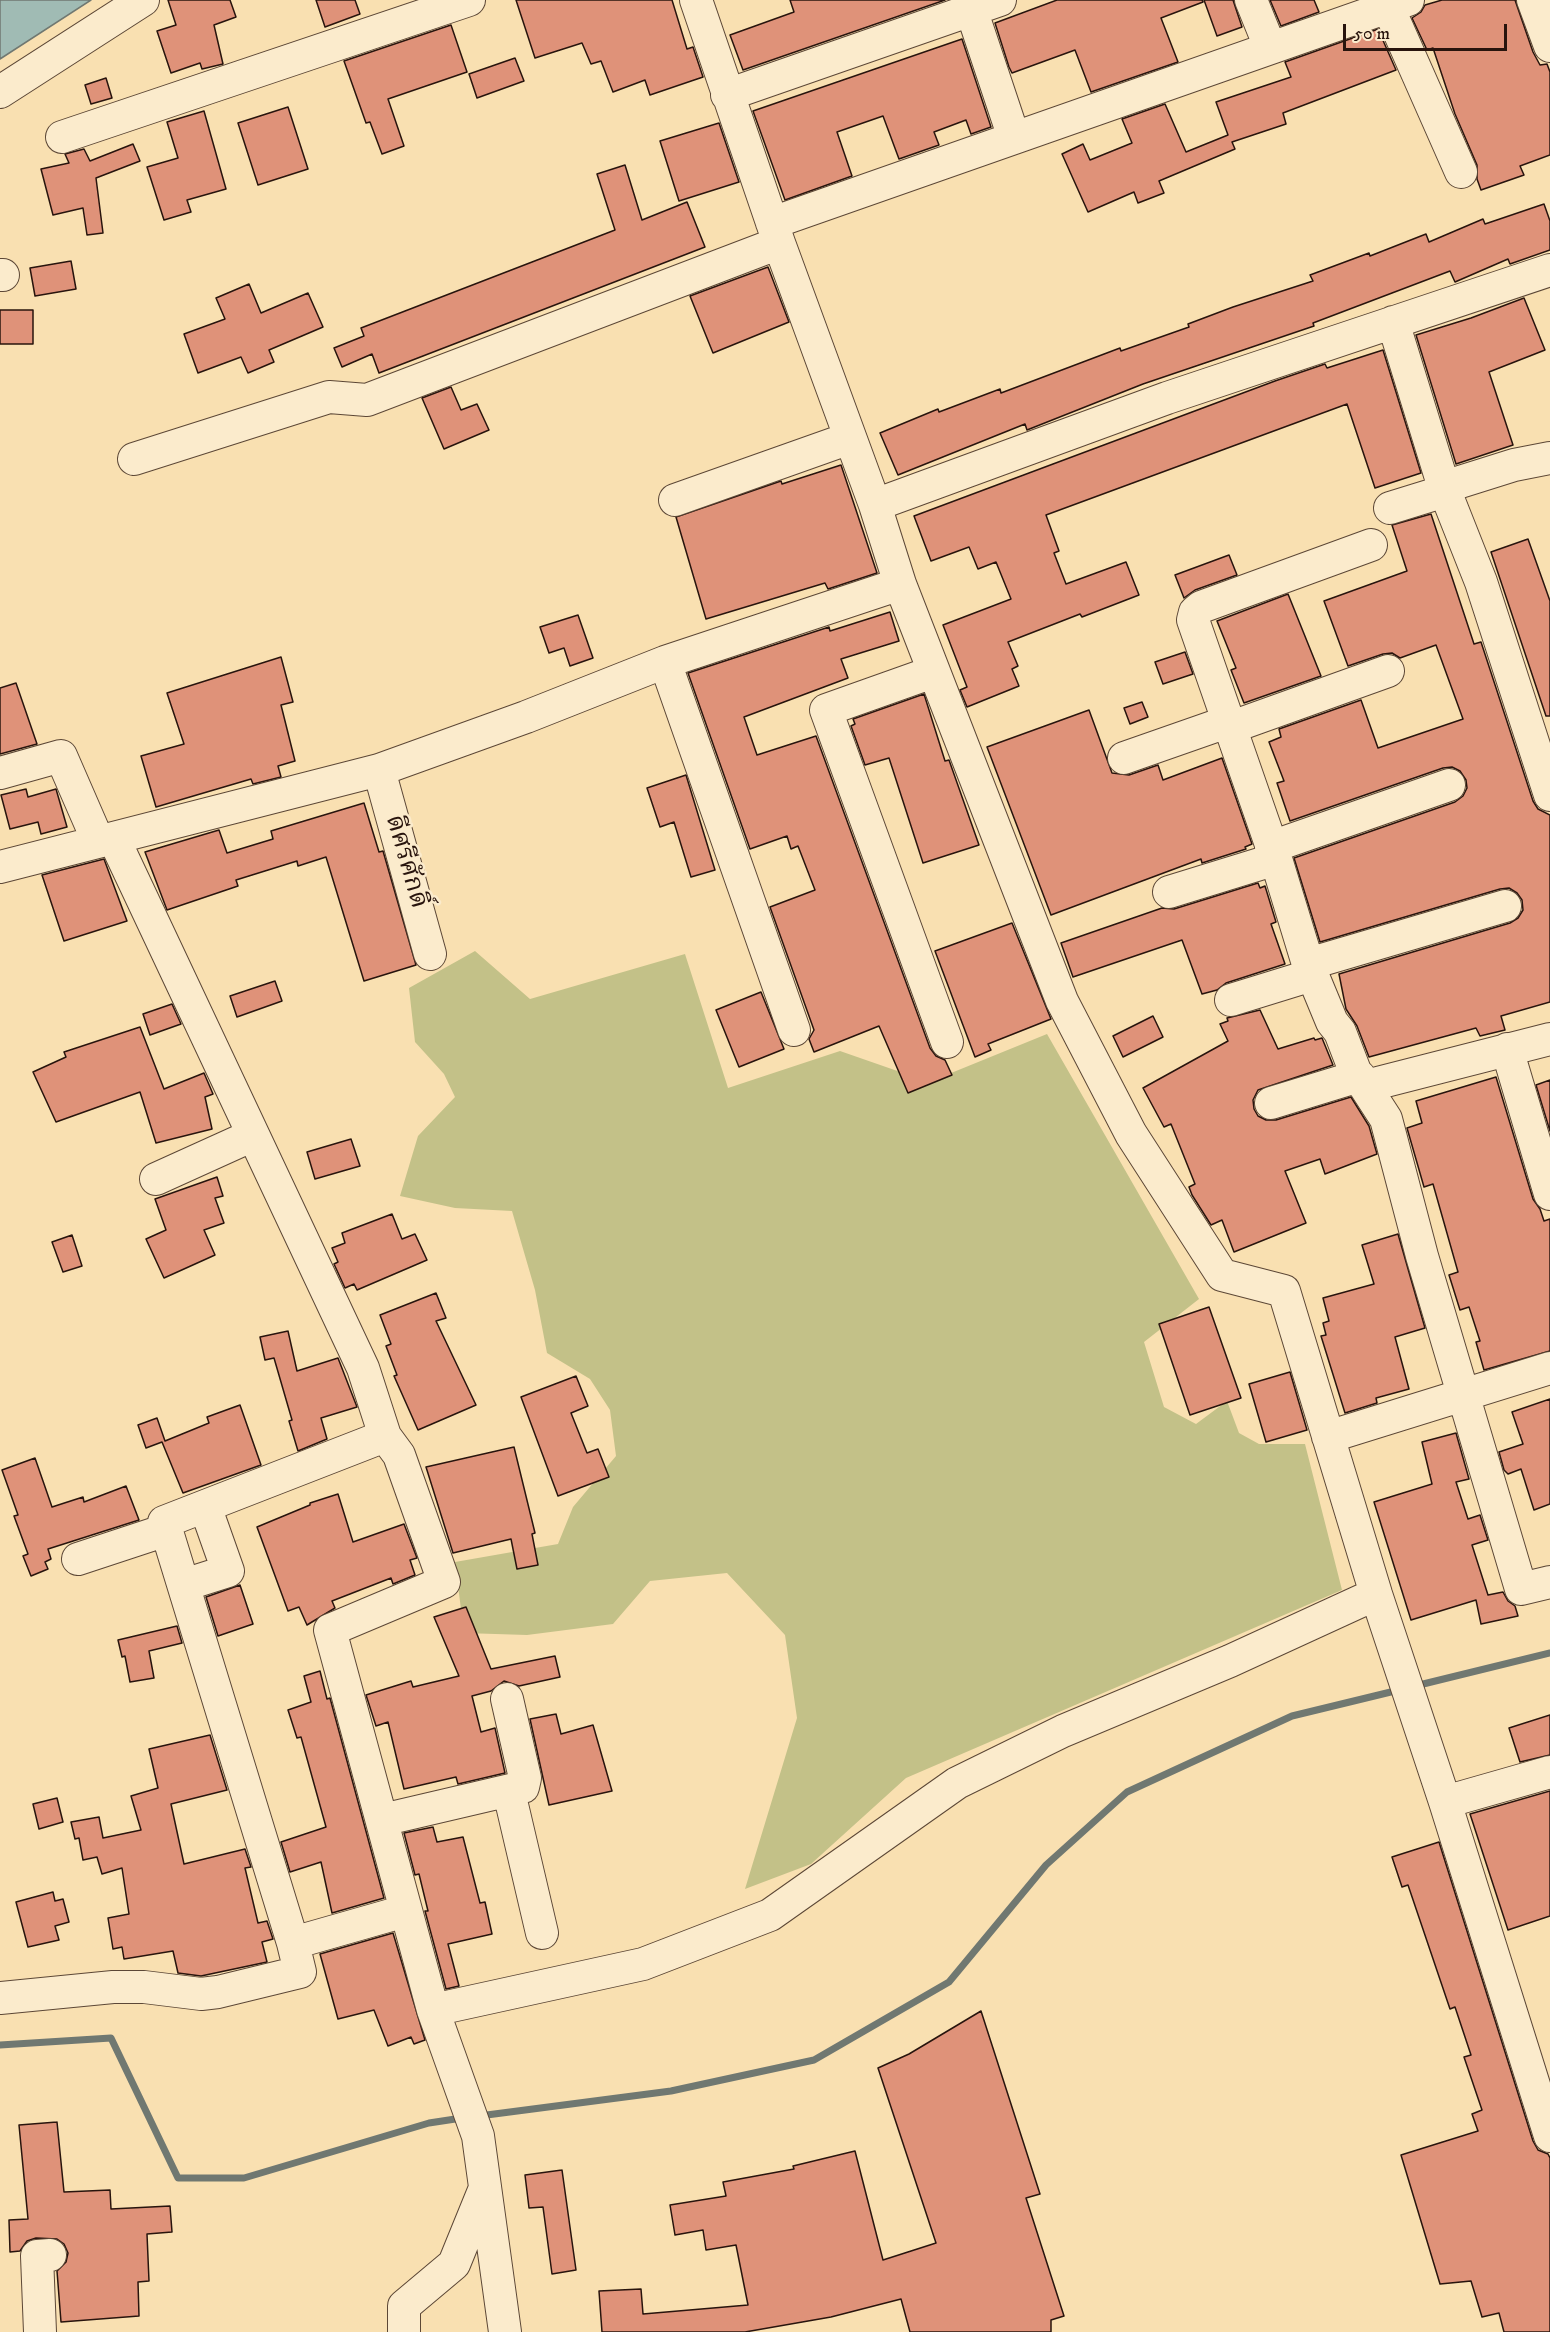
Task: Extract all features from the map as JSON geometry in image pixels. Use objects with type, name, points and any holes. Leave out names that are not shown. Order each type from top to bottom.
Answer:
[{"type":"street","points":[[0,92],[143,0]]},
{"type":"street","points":[[62,137],[469,0]]},
{"type":"street","points":[[696,0],[727,95],[875,505],[900,585],[1044,957],[1083,1046],[1131,1134],[1222,1275],[1284,1291],[1398,1662],[1542,2081],[1550,2136]]},
{"type":"street","points":[[727,95],[970,5],[1000,0]]},
{"type":"street","points":[[1251,0],[1270,47]]},
{"type":"street","points":[[1533,0],[1550,46]]},
{"type":"street","points":[[134,459],[329,397],[367,400],[1014,138],[1394,2],[1461,172]]},
{"type":"street","points":[[970,5],[1014,138]]},
{"type":"street","points":[[875,505],[1167,398],[1550,270]]},
{"type":"street","points":[[1393,322],[1444,489],[1481,582],[1550,795]]},
{"type":"street","points":[[675,500],[850,438]]},
{"type":"street","points":[[1390,508],[1514,465],[1550,458]]},
{"type":"street","points":[[1371,545],[1201,607],[1195,612],[1195,625],[1274,853],[1310,969],[1332,1022],[1340,1032],[1362,1081],[1386,1119],[1463,1395],[1521,1589],[1550,1582]]},
{"type":"street","points":[[0,867],[379,770],[526,717],[665,662],[900,585]]},
{"type":"street","points":[[665,662],[794,1030]]},
{"type":"street","points":[[1124,758],[1388,671]]},
{"type":"street","points":[[933,672],[826,710],[947,1042]]},
{"type":"street","points":[[0,773],[61,756],[106,840],[363,1368],[385,1436],[399,1455],[444,1582],[330,1630],[433,2010],[478,2136],[505,2332]]},
{"type":"street","name":"ดีศรีศักดิ์","points":[[379,770],[430,954]]},
{"type":"street","points":[[1170,892],[1449,784]]},
{"type":"street","points":[[1231,1000],[1310,969],[1505,906]]},
{"type":"street","points":[[1271,1103],[1550,1040]]},
{"type":"street","points":[[1507,1049],[1550,1194]]},
{"type":"street","points":[[156,1179],[251,1136]]},
{"type":"street","points":[[1328,1437],[1550,1368]]},
{"type":"street","points":[[0,1998],[123,1987],[144,1987],[201,1994],[300,1972],[164,1521],[385,1436]]},
{"type":"street","points":[[184,1585],[228,1571],[205,1506]]},
{"type":"street","points":[[78,1559],[166,1530]]},
{"type":"street","points":[[433,2010],[643,1964],[770,1915],[957,1783],[1063,1731],[1230,1661],[1376,1594]]},
{"type":"street","points":[[382,1820],[523,1787],[525,1778],[507,1699]]},
{"type":"street","points":[[1445,1802],[1550,1772]]},
{"type":"street","points":[[509,1792],[542,1934]]},
{"type":"street","points":[[293,1943],[405,1911]]},
{"type":"street","points":[[402,2330],[404,2306],[454,2264],[486,2187]]},
{"type":"street","points":[[402,2330],[495,2253]]},
{"type":"street","points":[[40,2332],[37,2256],[50,2255]]},
{"type":"shaded area","points":[[475,951],[530,999],[685,954],[728,1088],[840,1051],[929,1082],[1047,1034],[1199,1299],[1144,1342],[1164,1407],[1196,1424],[1227,1401],[1239,1433],[1259,1444],[1305,1444],[1342,1590],[906,1778],[811,1864],[745,1889],[797,1718],[785,1635],[727,1573],[650,1581],[613,1624],[527,1635],[464,1633],[455,1562],[558,1544],[573,1507],[616,1456],[610,1410],[590,1379],[547,1353],[535,1290],[512,1211],[455,1208],[400,1196],[418,1136],[455,1097],[444,1074],[415,1042],[409,988]]},
{"type":"water","points":[[0,0],[91,0],[0,59]]},
{"type":"building","points":[[168,0],[230,0],[236,17],[214,25],[223,64],[202,69],[200,63],[171,73],[157,31],[176,25]]},
{"type":"building","points":[[316,0],[355,0],[360,14],[325,27]]},
{"type":"building","points":[[516,0],[672,0],[687,49],[693,47],[703,77],[650,95],[645,80],[613,92],[601,61],[591,64],[582,43],[535,58]]},
{"type":"building","points":[[790,0],[945,0],[743,70],[730,35],[794,12]]},
{"type":"building","points":[[1057,0],[1202,0],[1203,2],[1161,18],[1178,62],[1091,92],[1075,50],[1012,73],[1009,67],[995,23]]},
{"type":"building","points":[[1204,0],[1233,0],[1242,27],[1217,36]]},
{"type":"building","points":[[1270,0],[1314,0],[1319,12],[1281,26]]},
{"type":"building","points":[[1442,0],[1515,0],[1533,52],[1540,65],[1547,64],[1550,72],[1550,155],[1520,166],[1524,175],[1481,190],[1477,179],[1477,165],[1455,114],[1433,48],[1427,50],[1412,18],[1421,12],[1425,5]]},
{"type":"building","points":[[451,25],[467,72],[388,99],[404,146],[382,154],[370,122],[366,123],[344,61]]},
{"type":"building","points":[[1378,29],[1396,70],[1283,113],[1286,124],[1232,142],[1235,149],[1159,181],[1164,193],[1138,203],[1134,192],[1088,212],[1062,154],[1083,144],[1090,160],[1132,143],[1122,119],[1165,104],[1186,152],[1228,135],[1216,102],[1291,77],[1285,62]]},
{"type":"building","points":[[962,39],[991,127],[971,134],[966,120],[934,132],[939,145],[899,159],[883,116],[837,132],[852,176],[785,200],[753,111]]},
{"type":"building","points":[[515,58],[524,81],[477,98],[469,74]]},
{"type":"building","points":[[106,78],[112,98],[91,104],[85,85]]},
{"type":"building","points":[[288,107],[308,169],[258,185],[238,123]]},
{"type":"building","points":[[204,111],[226,189],[187,200],[191,212],[164,220],[147,167],[178,158],[167,122]]},
{"type":"building","points":[[719,123],[739,182],[679,201],[660,141]]},
{"type":"building","points":[[133,144],[140,161],[96,178],[103,233],[87,235],[83,208],[53,215],[41,169],[69,163],[65,154],[84,149],[90,161]]},
{"type":"building","points":[[625,165],[642,220],[687,202],[705,247],[379,373],[372,354],[342,367],[334,348],[364,336],[361,328],[615,230],[597,174]]},
{"type":"building","points":[[1544,204],[1550,221],[1550,250],[1510,264],[1508,259],[1455,282],[1450,271],[1313,323],[1314,326],[1143,384],[1027,430],[1025,424],[898,475],[880,433],[938,409],[939,412],[1000,389],[1001,393],[1120,348],[1121,351],[1189,327],[1188,324],[1233,307],[1313,281],[1310,275],[1369,253],[1370,256],[1426,234],[1429,242],[1483,219],[1485,224]]},
{"type":"building","points":[[71,261],[76,289],[35,296],[30,268]]},
{"type":"building","points":[[768,267],[789,322],[713,353],[690,296]]},
{"type":"building","points":[[249,284],[261,313],[308,293],[323,327],[269,350],[274,362],[248,373],[241,357],[198,373],[184,334],[225,319],[216,298]]},
{"type":"building","points":[[1524,298],[1545,350],[1489,372],[1513,445],[1456,464],[1416,335]]},
{"type":"building","points":[[0,310],[33,310],[33,344],[0,344]]},
{"type":"building","points":[[1383,350],[1421,473],[1375,488],[1347,404],[1046,515],[1059,551],[1054,553],[1066,584],[1126,562],[1139,595],[1082,617],[1080,614],[1008,642],[1018,666],[1012,669],[1019,686],[967,707],[960,690],[967,687],[943,625],[1011,599],[996,562],[978,569],[969,547],[931,561],[914,516],[1275,381],[1325,364],[1327,368]]},
{"type":"building","points":[[451,387],[461,410],[477,404],[489,430],[444,449],[422,398]]},
{"type":"building","points":[[841,465],[877,573],[828,589],[825,583],[706,619],[676,517],[781,481],[782,484]]},
{"type":"building","points":[[1431,514],[1474,644],[1481,642],[1533,801],[1538,809],[1550,815],[1550,1002],[1501,1016],[1505,1030],[1480,1036],[1476,1028],[1369,1057],[1357,1026],[1346,1009],[1339,974],[1510,923],[1518,918],[1523,910],[1522,900],[1517,893],[1509,888],[1500,889],[1320,942],[1294,858],[1455,802],[1463,796],[1467,788],[1466,780],[1460,771],[1452,767],[1443,768],[1290,821],[1277,783],[1284,781],[1269,742],[1281,737],[1279,729],[1361,700],[1378,748],[1463,719],[1436,645],[1400,658],[1392,653],[1383,654],[1348,666],[1324,601],[1407,571],[1392,525]]},
{"type":"building","points":[[1528,539],[1550,601],[1550,716],[1546,716],[1491,552]]},
{"type":"building","points":[[1229,555],[1237,575],[1195,590],[1184,598],[1175,575]]},
{"type":"building","points":[[1288,594],[1321,676],[1244,703],[1231,670],[1236,668],[1217,621]]},
{"type":"building","points":[[890,612],[899,641],[841,659],[848,678],[744,717],[757,755],[816,736],[930,1048],[936,1056],[945,1060],[952,1075],[908,1093],[879,1026],[814,1052],[809,1039],[814,1030],[770,907],[815,890],[798,846],[791,849],[787,836],[750,849],[688,673],[829,627],[830,631]]},
{"type":"building","points":[[578,615],[593,658],[570,666],[564,648],[549,653],[540,627]]},
{"type":"building","points":[[1185,652],[1193,674],[1163,684],[1155,662]]},
{"type":"building","points":[[281,657],[293,702],[281,705],[295,761],[278,766],[281,777],[253,784],[251,779],[156,807],[141,756],[184,744],[167,693]]},
{"type":"building","points":[[16,683],[37,744],[0,754],[0,688]]},
{"type":"building","points":[[924,694],[945,761],[949,760],[979,845],[923,863],[889,758],[865,765],[851,726],[855,724],[853,719]]},
{"type":"building","points":[[1142,702],[1148,717],[1130,724],[1124,708]]},
{"type":"building","points":[[1089,710],[1112,773],[1129,775],[1158,765],[1163,780],[1222,758],[1252,844],[1245,847],[1246,849],[1202,863],[1201,859],[1051,915],[987,747]]},
{"type":"building","points":[[686,775],[715,870],[691,877],[674,822],[660,827],[647,788]]},
{"type":"building","points":[[26,789],[28,797],[56,789],[67,827],[41,834],[38,822],[10,829],[1,795]]},
{"type":"building","points":[[364,803],[379,852],[383,851],[416,965],[364,981],[326,857],[298,866],[297,861],[236,880],[238,886],[167,910],[145,852],[219,830],[227,853],[273,839],[271,831]]},
{"type":"building","points":[[104,859],[127,921],[64,941],[42,875]]},
{"type":"building","points":[[1258,883],[1260,888],[1265,886],[1276,922],[1271,924],[1285,964],[1226,983],[1217,990],[1202,994],[1182,940],[1073,977],[1061,943],[1162,908],[1174,909]]},
{"type":"building","points":[[1012,923],[1051,1019],[988,1044],[991,1050],[975,1057],[935,951]]},
{"type":"building","points":[[275,981],[282,1001],[237,1017],[230,996]]},
{"type":"building","points":[[761,992],[784,1049],[739,1067],[716,1010]]},
{"type":"building","points":[[172,1004],[181,1024],[150,1035],[143,1014]]},
{"type":"building","points":[[1260,1010],[1278,1049],[1314,1038],[1315,1040],[1322,1038],[1333,1065],[1258,1090],[1253,1100],[1258,1116],[1266,1120],[1276,1120],[1351,1097],[1369,1126],[1377,1154],[1325,1174],[1320,1159],[1285,1171],[1306,1223],[1234,1252],[1222,1220],[1211,1225],[1192,1195],[1189,1187],[1195,1184],[1171,1124],[1164,1127],[1143,1088],[1228,1041],[1220,1024],[1228,1021],[1227,1018]]},
{"type":"building","points":[[1153,1016],[1163,1037],[1123,1057],[1113,1036]]},
{"type":"building","points":[[140,1027],[164,1089],[204,1073],[213,1094],[205,1097],[212,1129],[156,1143],[140,1092],[56,1122],[33,1072],[66,1057],[64,1052]]},
{"type":"building","points":[[1496,1077],[1533,1199],[1544,1221],[1550,1219],[1550,1351],[1484,1370],[1476,1342],[1480,1341],[1469,1307],[1460,1310],[1449,1275],[1458,1272],[1433,1184],[1424,1187],[1407,1128],[1422,1123],[1416,1101]]},
{"type":"building","points":[[1550,1080],[1550,1131],[1536,1085]]},
{"type":"building","points":[[351,1139],[360,1166],[315,1179],[307,1152]]},
{"type":"building","points":[[217,1177],[223,1196],[215,1198],[224,1223],[204,1230],[215,1255],[164,1278],[146,1239],[166,1230],[155,1199]]},
{"type":"building","points":[[392,1214],[402,1239],[415,1234],[427,1260],[357,1290],[354,1284],[345,1288],[334,1264],[338,1262],[332,1248],[345,1243],[342,1233]]},
{"type":"building","points":[[1398,1234],[1425,1328],[1395,1337],[1409,1389],[1376,1398],[1377,1403],[1345,1413],[1321,1336],[1326,1335],[1323,1323],[1329,1321],[1323,1298],[1374,1284],[1362,1245]]},
{"type":"building","points":[[72,1235],[82,1266],[63,1272],[52,1242]]},
{"type":"building","points":[[436,1293],[446,1318],[436,1321],[476,1405],[418,1430],[394,1376],[397,1375],[386,1346],[391,1344],[380,1315]]},
{"type":"building","points":[[1209,1307],[1241,1398],[1190,1415],[1159,1324]]},
{"type":"building","points":[[288,1331],[297,1371],[338,1358],[357,1407],[321,1418],[327,1439],[298,1451],[289,1421],[292,1420],[274,1358],[265,1360],[260,1337]]},
{"type":"building","points":[[1290,1372],[1307,1430],[1266,1442],[1249,1384]]},
{"type":"building","points":[[576,1376],[588,1406],[571,1413],[587,1453],[598,1449],[609,1477],[558,1496],[521,1397]]},
{"type":"building","points":[[1550,1399],[1550,1504],[1534,1510],[1521,1469],[1508,1474],[1504,1470],[1499,1452],[1523,1444],[1512,1412]]},
{"type":"building","points":[[240,1405],[261,1465],[183,1493],[162,1442],[146,1448],[138,1425],[157,1418],[165,1441],[209,1423],[207,1417]]},
{"type":"building","points":[[1456,1433],[1469,1479],[1456,1482],[1468,1519],[1480,1515],[1488,1540],[1472,1545],[1488,1595],[1503,1592],[1508,1601],[1515,1606],[1518,1616],[1481,1624],[1476,1600],[1411,1620],[1374,1502],[1432,1484],[1422,1442]]},
{"type":"building","points":[[514,1447],[535,1533],[532,1534],[538,1565],[517,1569],[511,1539],[453,1553],[426,1467]]},
{"type":"building","points":[[35,1458],[52,1507],[83,1497],[84,1502],[126,1486],[139,1520],[48,1549],[51,1559],[45,1562],[48,1569],[31,1576],[23,1556],[28,1554],[14,1516],[18,1515],[2,1470]]},
{"type":"building","points":[[338,1494],[353,1542],[404,1524],[417,1558],[410,1560],[415,1575],[393,1584],[391,1578],[332,1601],[335,1608],[307,1625],[299,1607],[288,1611],[257,1527],[310,1505],[310,1503]]},
{"type":"building","points":[[240,1585],[253,1624],[218,1636],[206,1597]]},
{"type":"building","points":[[466,1607],[491,1669],[555,1656],[560,1677],[519,1686],[504,1681],[491,1691],[472,1696],[481,1732],[495,1728],[505,1773],[458,1784],[456,1777],[404,1789],[388,1722],[376,1726],[366,1695],[411,1681],[413,1687],[459,1676],[434,1617]]},
{"type":"building","points":[[177,1626],[182,1643],[149,1651],[154,1678],[130,1682],[125,1656],[122,1657],[118,1640]]},
{"type":"building","points":[[320,1671],[327,1699],[330,1698],[384,1898],[332,1913],[321,1862],[290,1872],[281,1842],[326,1827],[301,1737],[297,1738],[288,1710],[311,1702],[304,1676]]},
{"type":"building","points":[[556,1714],[561,1734],[593,1725],[612,1791],[549,1805],[530,1719]]},
{"type":"building","points":[[1550,1715],[1550,1755],[1520,1762],[1509,1728]]},
{"type":"building","points":[[210,1735],[227,1790],[171,1804],[184,1864],[245,1849],[251,1867],[245,1868],[258,1923],[267,1921],[273,1939],[262,1942],[267,1962],[201,1976],[178,1973],[173,1951],[124,1959],[122,1947],[113,1949],[108,1918],[129,1914],[122,1868],[102,1874],[97,1857],[83,1860],[79,1838],[75,1839],[71,1822],[99,1817],[103,1838],[141,1830],[131,1796],[158,1788],[149,1749]]},
{"type":"building","points":[[1550,1791],[1550,1916],[1508,1930],[1470,1814]]},
{"type":"building","points":[[57,1798],[63,1822],[39,1829],[33,1804]]},
{"type":"building","points":[[433,1827],[437,1842],[463,1837],[480,1903],[485,1902],[492,1934],[448,1944],[459,1986],[446,1989],[425,1911],[428,1911],[419,1874],[415,1875],[404,1833]]},
{"type":"building","points":[[1439,1842],[1533,2141],[1538,2150],[1548,2154],[1550,2158],[1550,2332],[1504,2332],[1499,2313],[1482,2317],[1471,2281],[1440,2284],[1401,2155],[1478,2131],[1472,2114],[1482,2110],[1464,2057],[1471,2055],[1455,2007],[1450,2009],[1408,1885],[1402,1887],[1392,1857]]},
{"type":"building","points":[[53,1892],[55,1901],[63,1899],[69,1922],[55,1926],[59,1940],[28,1947],[16,1902]]},
{"type":"building","points":[[393,1933],[425,2040],[414,2044],[411,2037],[388,2046],[374,2010],[338,2019],[320,1954]]},
{"type":"building","points":[[981,2011],[1040,2194],[1026,2198],[1064,2316],[1051,2320],[1051,2332],[910,2332],[901,2299],[831,2317],[745,2332],[602,2332],[599,2291],[641,2289],[643,2314],[748,2305],[736,2245],[706,2250],[703,2230],[675,2235],[670,2205],[726,2196],[723,2182],[794,2169],[793,2166],[855,2151],[883,2260],[936,2243],[878,2068],[909,2054]]},
{"type":"building","points":[[57,2122],[64,2192],[110,2190],[111,2209],[170,2206],[172,2232],[147,2234],[149,2281],[138,2282],[139,2316],[61,2322],[57,2271],[66,2262],[68,2253],[64,2244],[57,2239],[36,2238],[27,2241],[20,2251],[10,2252],[9,2220],[28,2219],[19,2125]]},
{"type":"building","points":[[562,2170],[576,2270],[552,2274],[543,2207],[529,2208],[525,2175]]},
{"type":"waterway","points":[[1415,1686],[1550,1653]]},
{"type":"waterway","points":[[479,2116],[671,2091],[814,2060],[949,1982],[1046,1865],[1127,1792],[1292,1716],[1399,1690]]},
{"type":"waterway","points":[[0,2045],[111,2038],[178,2178],[244,2178],[429,2123],[462,2118]]}]
